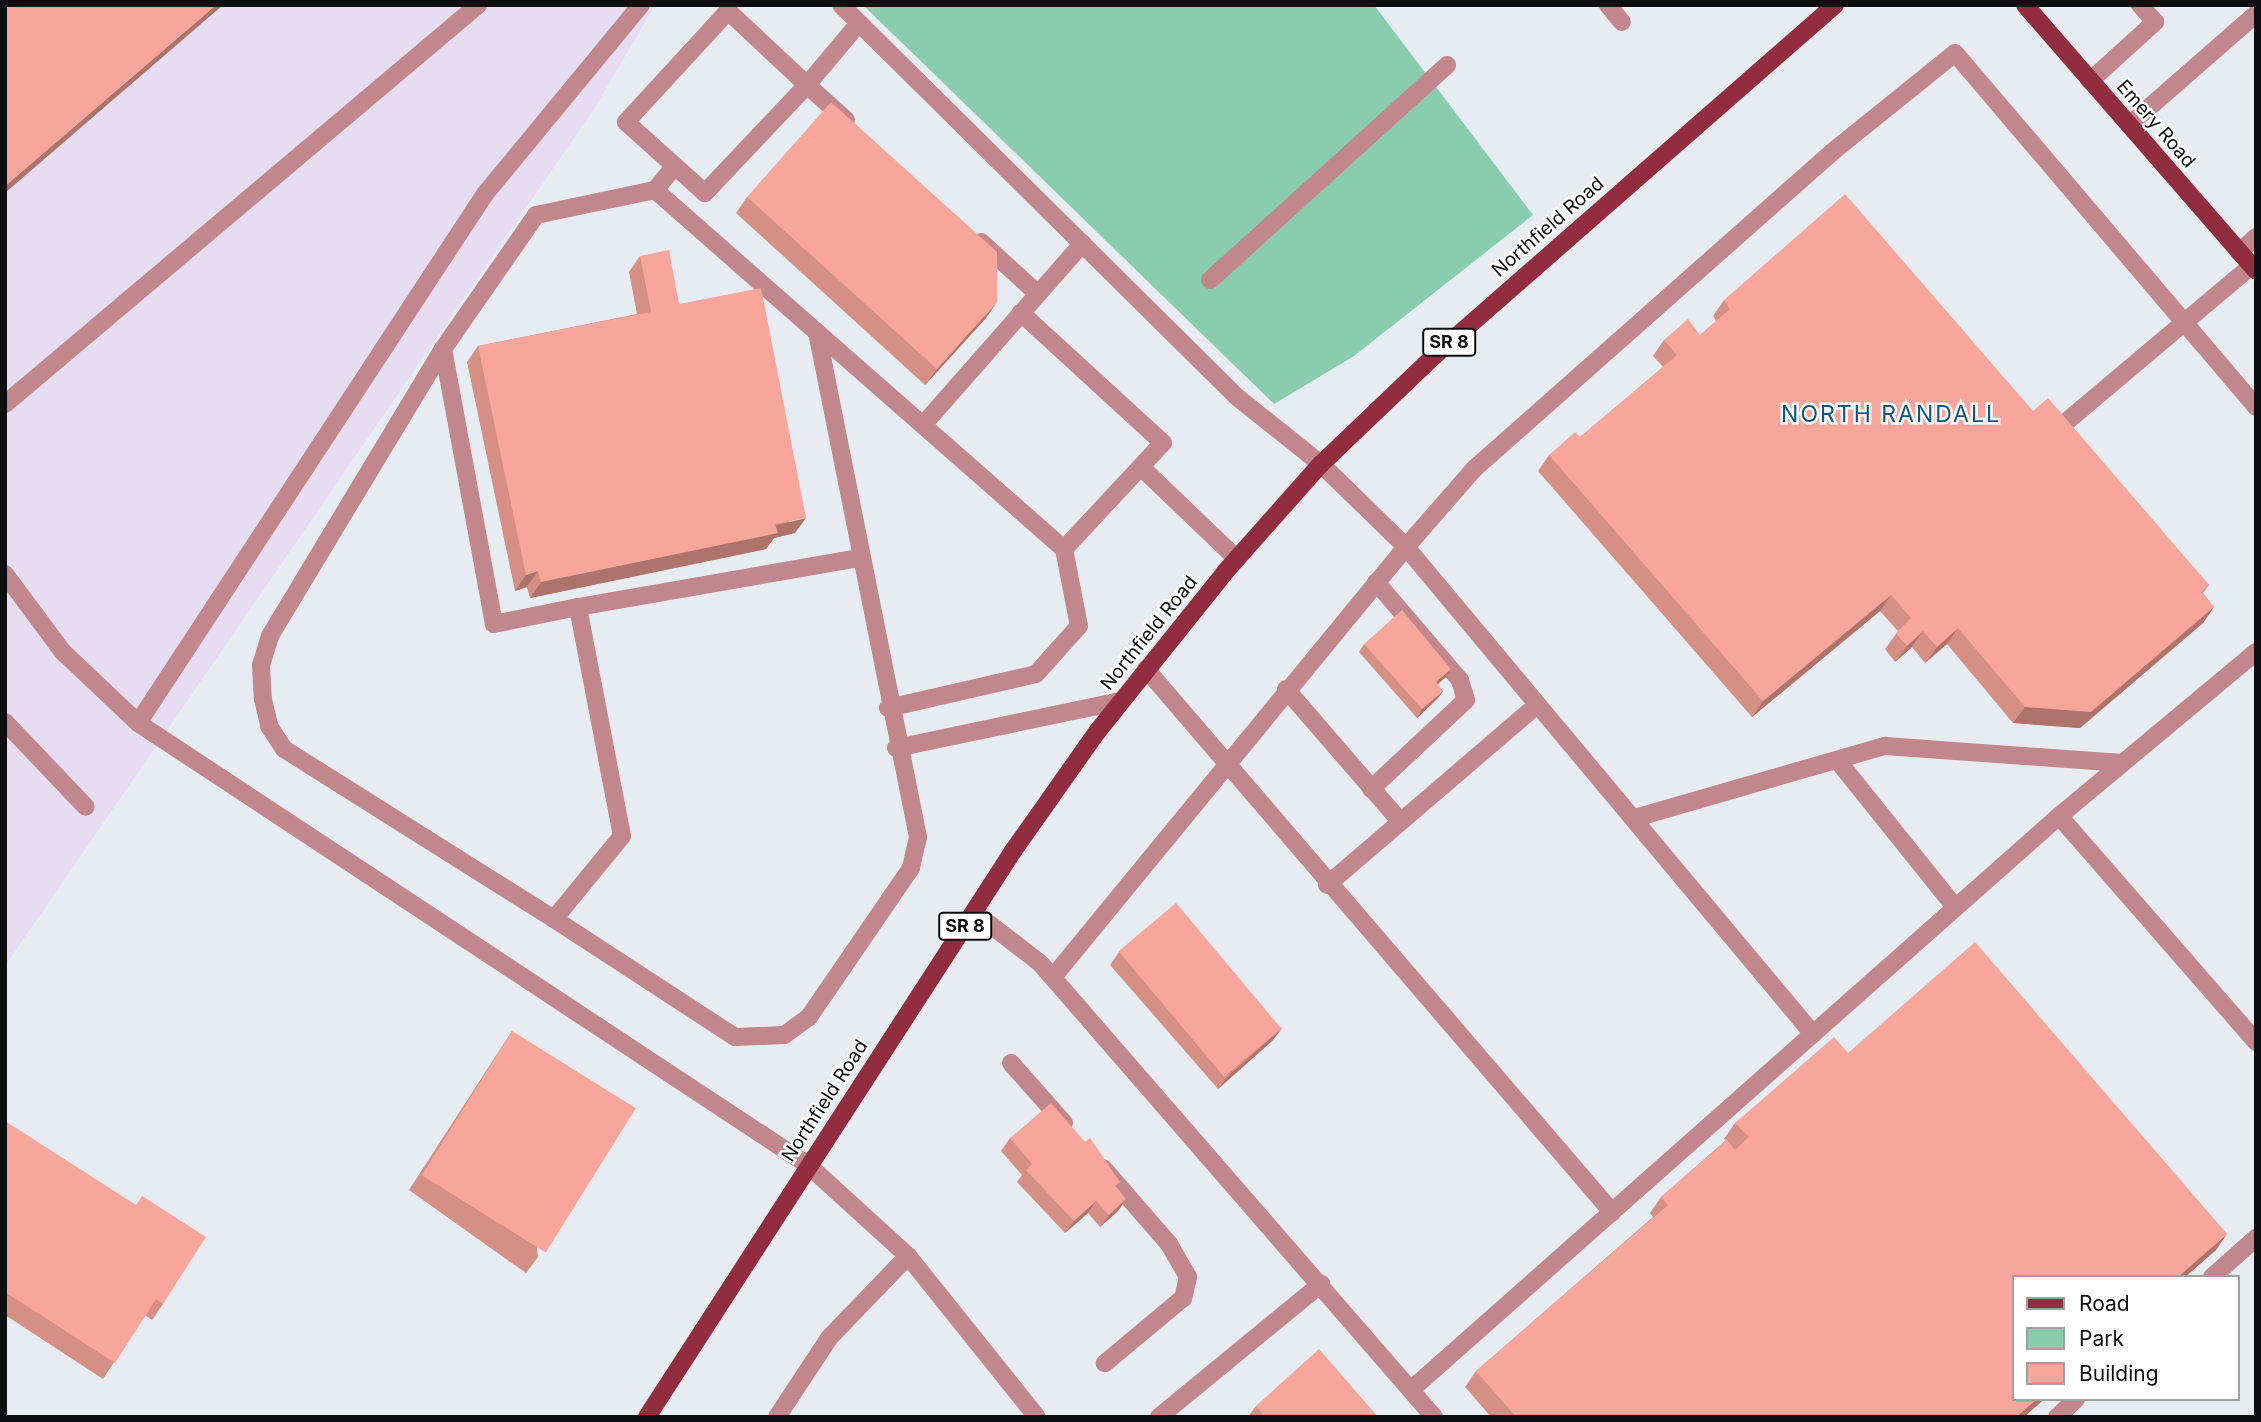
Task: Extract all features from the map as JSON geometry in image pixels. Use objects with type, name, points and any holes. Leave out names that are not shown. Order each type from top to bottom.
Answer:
[{"type":"main road","name":"Northfield Road","points":[[647,1417],[974,912],[1120,701],[1237,559],[1321,464],[1434,356],[1835,5]]},
{"type":"main road","name":"Emery Road","points":[[2025,5],[2253,268]]},
{"type":"lane","points":[[5,404],[478,5]]},
{"type":"lane","points":[[138,723],[485,194],[641,5]]},
{"type":"lane","points":[[841,5],[1237,397],[1321,464],[1406,547],[1536,706],[1635,818],[1813,1034]]},
{"type":"lane","points":[[1608,5],[1622,22]]},
{"type":"lane","points":[[2090,81],[2155,22],[2140,5]]},
{"type":"lane","points":[[857,130],[807,85],[728,11],[626,122],[705,193],[807,85],[859,23]]},
{"type":"lane","points":[[2129,125],[2256,14]]},
{"type":"lane","points":[[1053,977],[1223,763],[1376,582],[1513,434],[1955,53],[2256,407]]},
{"type":"lane","points":[[1210,280],[1447,65]]},
{"type":"lane","points":[[675,166],[655,190],[536,215],[443,349],[270,636],[261,666],[263,699],[269,726],[284,749],[554,919],[707,1023],[735,1037],[784,1035],[809,1017],[843,976],[911,868],[918,837],[896,748],[817,332]]},
{"type":"lane","points":[[655,190],[1064,549],[1079,626],[1036,674],[888,708]]},
{"type":"lane","points":[[967,230],[1038,294]]},
{"type":"lane","points":[[2239,251],[2256,237]]},
{"type":"lane","points":[[923,425],[1083,243]]},
{"type":"lane","points":[[2066,422],[2253,268]]},
{"type":"lane","points":[[1021,313],[1163,443],[1064,549]]},
{"type":"lane","points":[[443,349],[494,624],[860,558]]},
{"type":"lane","points":[[1141,467],[1237,559]]},
{"type":"lane","points":[[5,574],[63,652],[138,723],[808,1165],[908,1256],[1037,1417]]},
{"type":"lane","points":[[1371,789],[1466,699],[1460,680],[1376,582]]},
{"type":"lane","points":[[554,919],[622,836],[578,607]]},
{"type":"lane","points":[[1413,1388],[2059,816],[2256,652]]},
{"type":"lane","points":[[1146,669],[1327,885],[1612,1212]]},
{"type":"lane","points":[[1286,689],[1400,821]]},
{"type":"lane","points":[[896,748],[1120,701]]},
{"type":"lane","points":[[1327,885],[1536,706]]},
{"type":"lane","points":[[5,722],[86,807]]},
{"type":"lane","points":[[1635,818],[1885,746],[1930,745],[2122,763]]},
{"type":"lane","points":[[1838,761],[1955,907]]},
{"type":"lane","points":[[2059,816],[2256,1042]]},
{"type":"lane","points":[[974,912],[1053,977],[1413,1388],[1434,1417]]},
{"type":"lane","points":[[1011,1063],[1169,1244],[1188,1277],[1183,1298],[1105,1363]]},
{"type":"lane","points":[[2214,1275],[2256,1238]]},
{"type":"lane","points":[[777,1417],[830,1338],[908,1256]]},
{"type":"lane","points":[[1158,1417],[1321,1284]]},
{"type":"lane","points":[[2057,1417],[2074,1401]]},
{"type":"shaded area","points":[[5,5],[655,5],[596,106],[5,966]]},
{"type":"green space","points":[[863,5],[1374,5],[1533,215],[1354,356],[1274,404]]},
{"type":"building","points":[[5,5],[216,5],[5,186]]},
{"type":"building","points":[[831,102],[997,252],[997,302],[937,369],[747,197]]},
{"type":"building","points":[[1845,194],[2033,411],[2048,398],[2209,585],[2201,592],[2214,607],[2091,712],[2025,707],[1958,628],[1937,647],[1923,631],[1907,646],[1896,633],[1911,618],[1891,595],[1763,701],[1549,455],[1575,432],[1580,437],[1677,355],[1664,340],[1688,319],[1700,335],[1730,309],[1724,300]]},
{"type":"building","points":[[669,250],[679,304],[761,288],[806,518],[775,524],[778,533],[541,582],[538,571],[526,575],[478,346],[651,312],[640,256]]},
{"type":"building","points":[[1402,610],[1451,669],[1436,682],[1443,691],[1422,709],[1364,644]]},
{"type":"building","points":[[1176,903],[1281,1029],[1224,1077],[1119,951]]},
{"type":"building","points":[[1975,942],[2227,1234],[2180,1275],[2012,1275],[2012,1401],[2035,1401],[2016,1417],[1516,1417],[1476,1371],[1668,1205],[1661,1197],[1727,1140],[1735,1150],[1749,1137],[1735,1123],[1834,1037],[1848,1053]]},
{"type":"building","points":[[512,1031],[636,1108],[546,1253],[422,1175]]},
{"type":"building","points":[[1051,1103],[1085,1142],[1090,1138],[1120,1182],[1115,1186],[1126,1199],[1109,1215],[1096,1201],[1074,1221],[1026,1170],[1032,1164],[1010,1138]]},
{"type":"building","points":[[5,1121],[136,1205],[142,1196],[206,1237],[163,1304],[156,1299],[115,1363],[5,1292]]},
{"type":"building","points":[[1319,1349],[1378,1417],[1265,1417],[1256,1406]]},
{"type":"district","name":"NORTH RANDALL","points":[[1891,414]]}]
